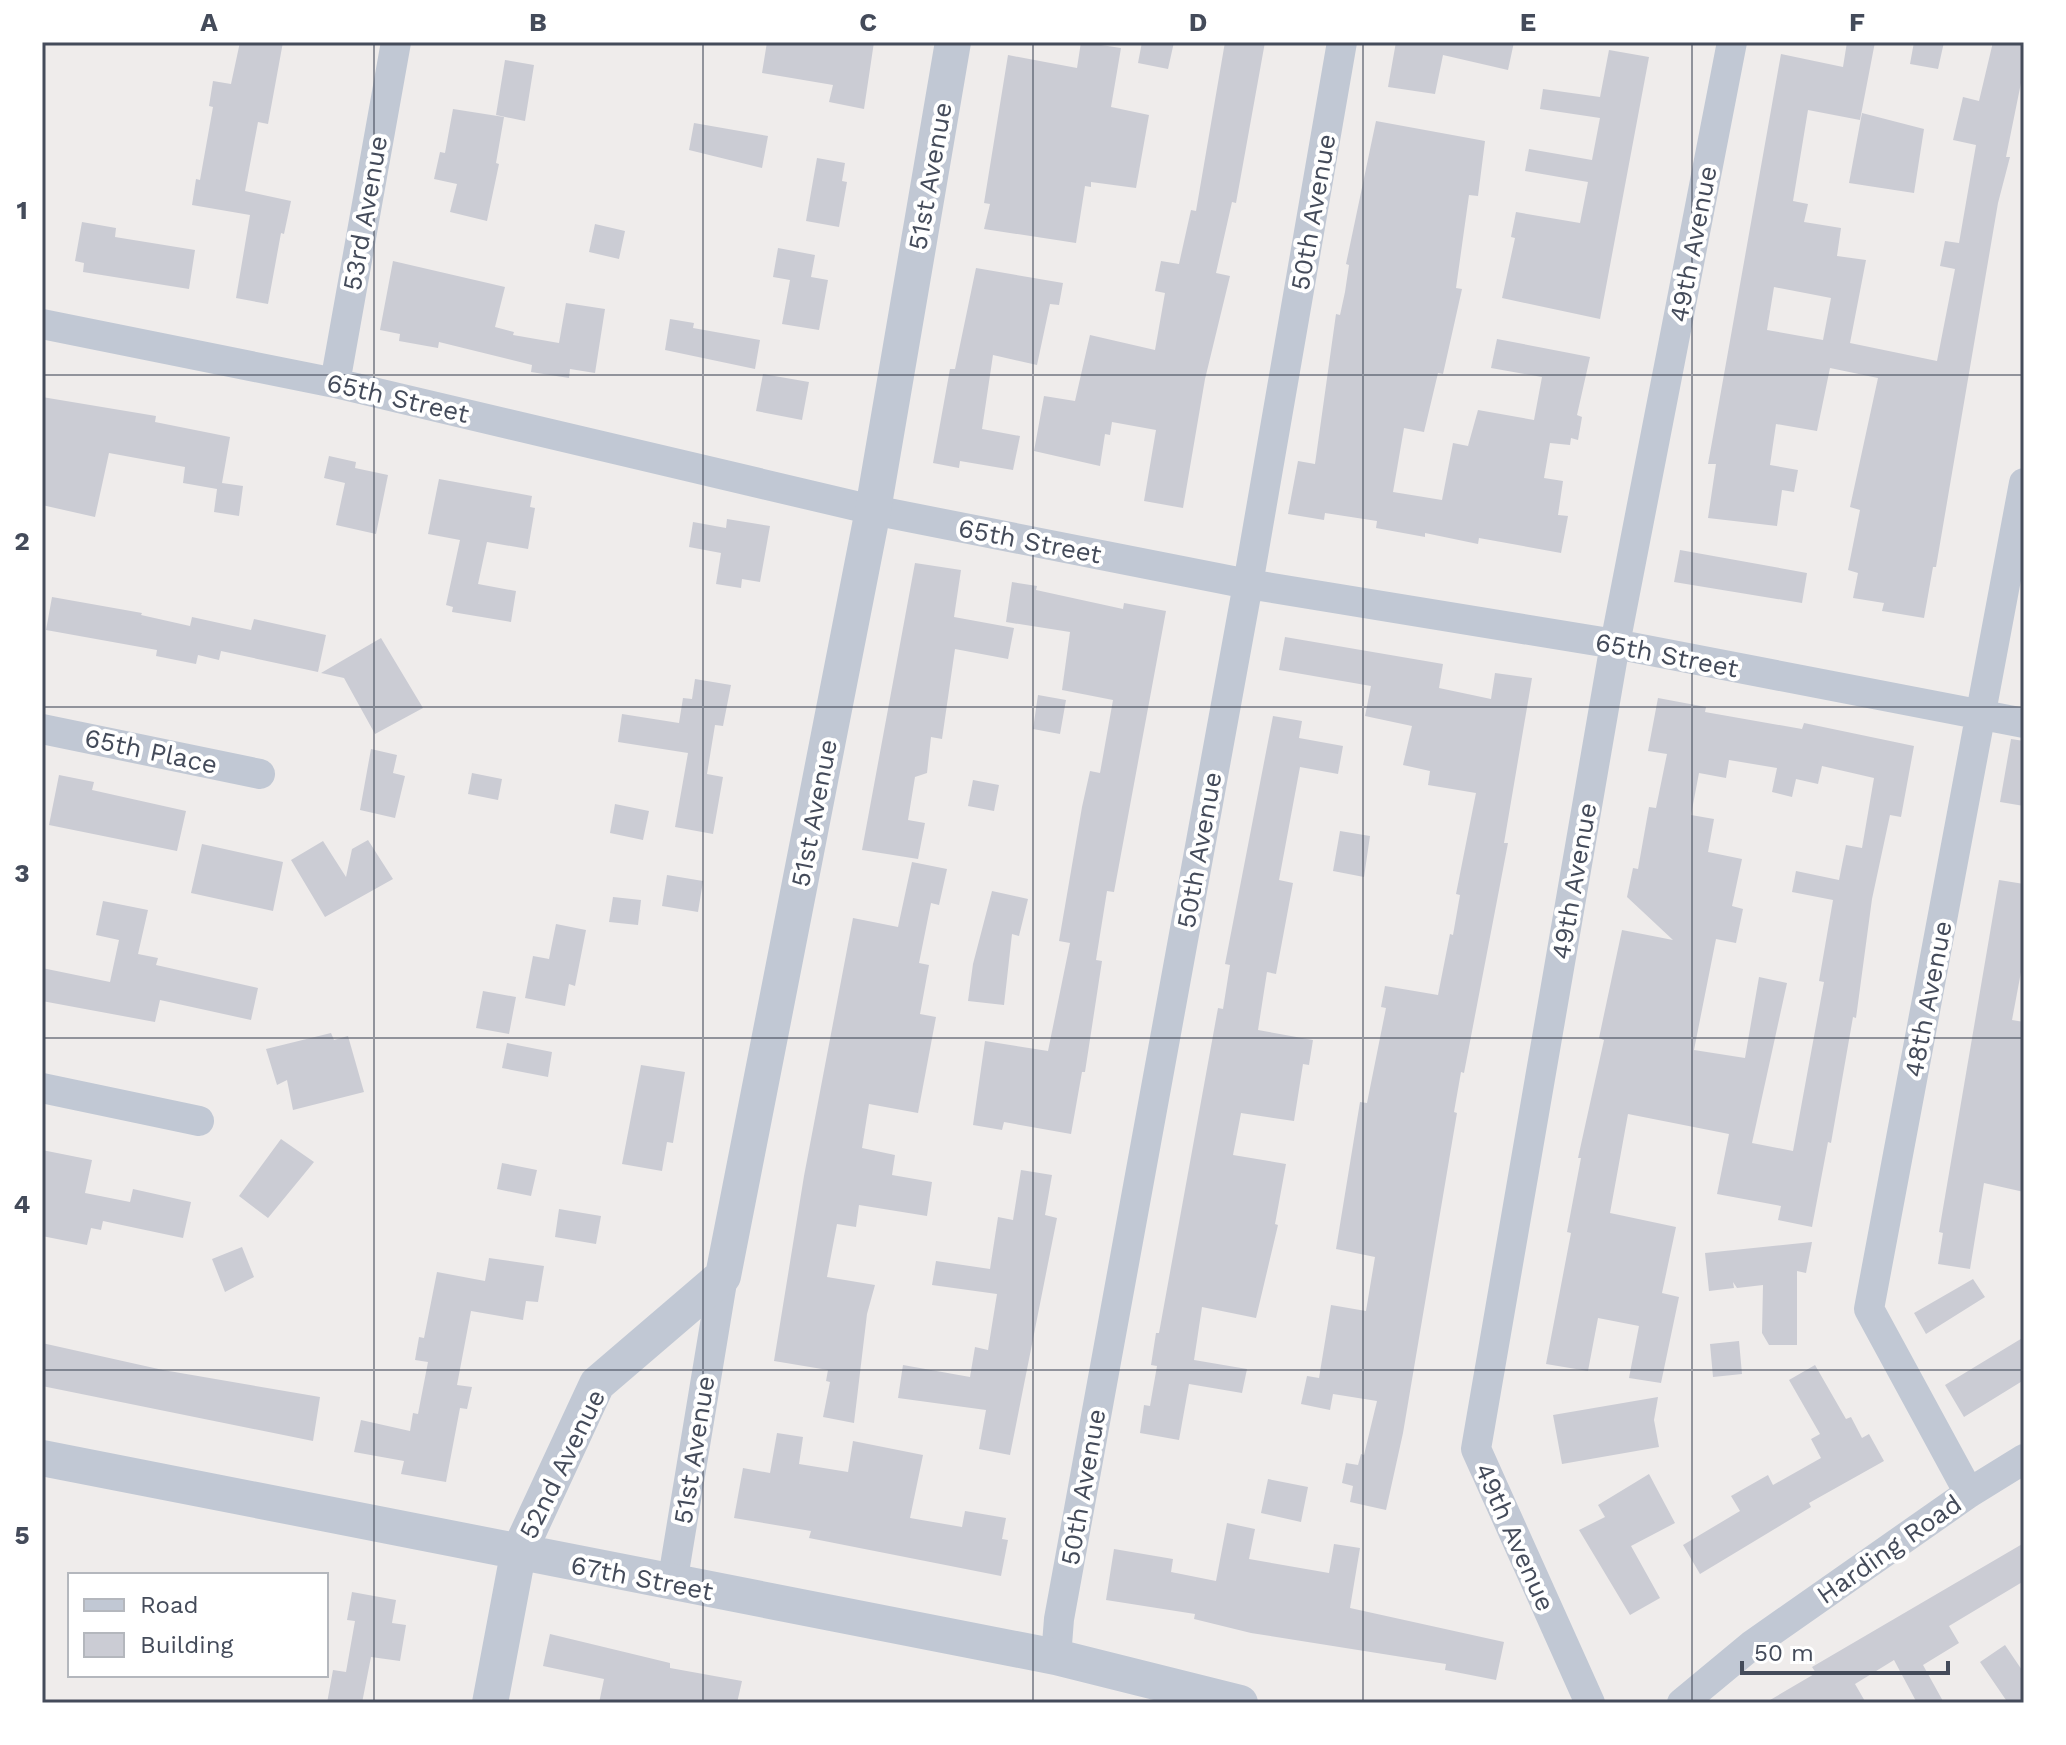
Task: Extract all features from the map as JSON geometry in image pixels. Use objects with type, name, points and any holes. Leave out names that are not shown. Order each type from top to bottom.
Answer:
[{"type":"street","name":"53rd Avenue","points":[[335,383],[396,42]]},
{"type":"street","name":"51st Avenue","points":[[672,1584],[723,1276],[873,510],[953,42]]},
{"type":"street","name":"50th Avenue","points":[[1056,1657],[1059,1619],[1248,584],[1342,42]]},
{"type":"street","name":"49th Avenue","points":[[1590,1703],[1476,1449],[1615,644],[1732,42]]},
{"type":"street","name":"65th Street","points":[[42,324],[335,383],[873,510],[1248,584],[1615,644],[2024,723]]},
{"type":"street","name":"48th Avenue","points":[[1969,1493],[1869,1309],[2024,483]]},
{"type":"street","name":"65th Place","points":[[42,729],[260,774]]},
{"type":"street","points":[[42,1088],[199,1121]]},
{"type":"street","name":"52nd Avenue","points":[[490,1703],[518,1554],[597,1384],[723,1276]]},
{"type":"street","name":"67th Street","points":[[42,1458],[518,1554],[1056,1657],[1240,1703]]},
{"type":"street","name":"Harding Road","points":[[1682,1703],[1752,1645],[1969,1493],[2024,1459]]},
{"type":"building","points":[[240,42],[283,42],[268,124],[258,122],[245,191],[291,201],[284,234],[281,233],[268,304],[236,298],[250,215],[192,205],[196,179],[200,180],[213,107],[209,106],[213,81],[231,84]]},
{"type":"building","points":[[767,42],[874,42],[864,109],[829,102],[833,85],[762,73]]},
{"type":"building","points":[[1081,42],[1121,48],[1111,107],[1149,115],[1136,188],[1091,182],[1091,187],[1085,186],[1076,243],[984,229],[990,204],[984,203],[1008,55],[1077,68]]},
{"type":"building","points":[[1142,42],[1174,42],[1168,69],[1138,63]]},
{"type":"building","points":[[1225,42],[1265,42],[1236,203],[1232,202],[1216,273],[1230,276],[1205,379],[1183,508],[1144,501],[1156,430],[1112,422],[1110,435],[1105,434],[1100,466],[1034,451],[1044,396],[1075,401],[1090,335],[1155,350],[1165,293],[1155,291],[1161,261],[1179,264],[1191,210],[1196,211]]},
{"type":"building","points":[[1396,42],[1514,42],[1508,70],[1443,55],[1435,94],[1388,87]]},
{"type":"building","points":[[1847,42],[1875,42],[1860,120],[1808,110],[1793,201],[1808,204],[1804,222],[1841,228],[1837,256],[1866,260],[1850,343],[1937,361],[1955,269],[1940,266],[1945,241],[1959,243],[1976,145],[1953,140],[1963,97],[1979,101],[1993,42],[2024,42],[2024,68],[2006,157],[2010,157],[1998,203],[1936,567],[1933,567],[1924,618],[1882,611],[1884,603],[1853,598],[1858,573],[1848,570],[1860,510],[1850,507],[1878,378],[1830,368],[1817,431],[1776,424],[1770,465],[1798,470],[1794,492],[1782,490],[1777,526],[1708,518],[1716,464],[1708,464],[1781,54],[1843,67]],"holes":[[[1774,287],[1831,298],[1823,340],[1767,330]]]},
{"type":"building","points":[[1914,42],[1944,42],[1938,69],[1910,64]]},
{"type":"building","points":[[1609,50],[1649,57],[1600,319],[1502,298],[1515,238],[1511,237],[1516,212],[1580,223],[1588,182],[1525,171],[1529,149],[1592,160],[1600,118],[1540,109],[1543,89],[1600,97]]},
{"type":"building","points":[[505,60],[534,65],[525,121],[496,115]]},
{"type":"building","points":[[453,109],[504,117],[496,163],[499,164],[487,221],[450,212],[457,184],[434,179],[440,152],[445,153]]},
{"type":"building","points":[[1862,113],[1924,129],[1914,193],[1849,183]]},
{"type":"building","points":[[1376,121],[1485,141],[1478,196],[1469,195],[1456,288],[1462,289],[1443,374],[1438,373],[1424,432],[1404,428],[1393,492],[1442,500],[1453,443],[1468,446],[1478,410],[1534,420],[1542,377],[1491,368],[1497,339],[1590,357],[1577,415],[1582,417],[1578,440],[1571,438],[1570,445],[1550,443],[1544,478],[1563,481],[1558,515],[1568,516],[1561,553],[1479,538],[1478,544],[1425,533],[1425,537],[1376,528],[1377,521],[1325,513],[1324,520],[1288,514],[1298,461],[1315,464],[1336,314],[1340,315],[1345,292],[1349,265],[1346,264]]},
{"type":"building","points":[[694,123],[768,136],[762,168],[689,150]]},
{"type":"building","points":[[817,158],[845,163],[842,181],[847,182],[839,227],[806,221]]},
{"type":"building","points":[[82,222],[116,228],[115,237],[195,250],[189,289],[83,272],[84,263],[75,261]]},
{"type":"building","points":[[595,224],[625,231],[619,259],[589,252]]},
{"type":"building","points":[[778,248],[815,255],[811,277],[828,280],[819,330],[782,324],[790,280],[773,277]]},
{"type":"building","points":[[393,261],[505,287],[495,327],[514,332],[513,335],[559,343],[566,303],[605,309],[595,373],[570,369],[569,378],[531,372],[532,365],[439,342],[438,348],[399,341],[400,334],[380,330]]},
{"type":"building","points":[[976,268],[1063,283],[1059,305],[1050,304],[1037,365],[993,355],[982,429],[1020,436],[1013,470],[960,461],[959,468],[933,463],[950,369],[955,369]]},
{"type":"building","points":[[670,319],[694,323],[693,328],[760,340],[755,369],[665,350]]},
{"type":"building","points":[[763,374],[809,382],[802,420],[756,411]]},
{"type":"building","points":[[42,397],[156,416],[155,422],[230,437],[222,483],[243,486],[239,516],[214,512],[217,489],[183,483],[185,467],[109,453],[95,517],[42,505]]},
{"type":"building","points":[[329,456],[356,462],[355,468],[388,475],[376,534],[336,525],[345,483],[324,478]]},
{"type":"building","points":[[439,479],[532,496],[530,507],[535,508],[528,549],[487,542],[478,584],[516,591],[511,622],[452,612],[453,607],[446,605],[460,540],[428,534]]},
{"type":"building","points":[[727,519],[770,526],[760,582],[742,579],[741,588],[716,584],[721,553],[689,547],[693,522],[726,528]]},
{"type":"building","points":[[1680,550],[1807,573],[1802,603],[1674,582]]},
{"type":"building","points":[[915,563],[961,570],[954,617],[1014,628],[1008,659],[955,649],[942,739],[931,737],[927,773],[915,777],[908,820],[925,823],[918,859],[862,850]]},
{"type":"building","points":[[1012,582],[1123,609],[1124,603],[1166,611],[1114,892],[1107,891],[1096,960],[1102,961],[1085,1072],[1082,1072],[1071,1134],[1004,1122],[1002,1130],[973,1125],[985,1041],[1048,1051],[1070,943],[1059,941],[1082,807],[1090,771],[1100,773],[1113,700],[1062,690],[1070,632],[1006,622]]},
{"type":"building","points":[[52,597],[142,613],[190,626],[192,617],[251,630],[254,619],[326,635],[318,672],[221,651],[219,660],[198,655],[196,664],[156,656],[157,650],[46,630]]},
{"type":"building","points":[[1285,637],[1443,664],[1439,688],[1491,699],[1495,673],[1532,678],[1504,843],[1508,843],[1464,1073],[1461,1072],[1454,1112],[1457,1113],[1403,1433],[1386,1510],[1350,1502],[1353,1486],[1342,1483],[1346,1463],[1358,1465],[1361,1454],[1364,1455],[1377,1401],[1333,1394],[1330,1410],[1301,1404],[1307,1376],[1319,1378],[1331,1305],[1366,1311],[1375,1257],[1336,1249],[1360,1102],[1367,1103],[1386,1008],[1381,1007],[1385,986],[1438,995],[1450,934],[1453,935],[1460,895],[1456,894],[1476,793],[1428,785],[1430,771],[1403,765],[1412,726],[1365,716],[1371,686],[1279,670]]},
{"type":"building","points":[[381,638],[423,708],[375,734],[344,678],[321,673]]},
{"type":"building","points":[[695,679],[731,685],[723,726],[715,725],[707,774],[723,777],[713,834],[675,827],[688,753],[618,742],[622,714],[679,723],[683,698],[692,699]]},
{"type":"building","points":[[1038,695],[1066,700],[1060,734],[1033,729]]},
{"type":"building","points":[[1658,698],[1706,707],[1705,712],[1802,729],[1804,723],[1914,746],[1901,817],[1890,815],[1872,899],[1856,1018],[1853,1017],[1831,1143],[1828,1142],[1812,1227],[1778,1220],[1781,1206],[1717,1194],[1729,1134],[1628,1114],[1610,1213],[1676,1227],[1662,1293],[1679,1297],[1661,1383],[1629,1378],[1639,1326],[1598,1318],[1588,1371],[1546,1364],[1571,1233],[1567,1232],[1581,1158],[1578,1158],[1604,1040],[1599,1038],[1622,930],[1673,940],[1627,897],[1633,868],[1638,869],[1649,807],[1656,808],[1667,754],[1648,751]],"holes":[[[1729,760],[1777,768],[1772,792],[1792,797],[1796,779],[1818,784],[1822,766],[1874,778],[1862,848],[1846,845],[1839,880],[1796,871],[1792,892],[1833,900],[1819,981],[1824,982],[1793,1151],[1752,1143],[1787,983],[1759,977],[1745,1058],[1694,1050],[1716,939],[1736,943],[1743,909],[1732,906],[1742,859],[1708,852],[1714,819],[1691,815],[1699,773],[1726,778]]]},
{"type":"building","points":[[1273,716],[1302,721],[1299,738],[1343,746],[1338,774],[1300,767],[1279,880],[1293,883],[1276,974],[1267,972],[1258,1030],[1313,1040],[1309,1065],[1303,1064],[1294,1121],[1241,1113],[1233,1155],[1286,1164],[1275,1224],[1278,1225],[1256,1318],[1202,1307],[1194,1360],[1247,1369],[1242,1393],[1189,1384],[1179,1440],[1140,1433],[1144,1405],[1150,1406],[1157,1366],[1151,1365],[1156,1333],[1159,1333],[1218,1008],[1223,1009],[1230,965],[1225,964]]},
{"type":"building","points":[[2011,739],[2024,741],[2024,806],[2000,802]]},
{"type":"building","points":[[371,749],[397,755],[393,773],[405,776],[395,818],[360,810]]},
{"type":"building","points":[[472,773],[502,779],[498,800],[468,794]]},
{"type":"building","points":[[59,775],[94,782],[92,790],[186,811],[177,851],[49,825]]},
{"type":"building","points":[[973,780],[999,785],[994,811],[968,806]]},
{"type":"building","points":[[615,804],[649,811],[643,840],[610,833]]},
{"type":"building","points":[[1340,831],[1370,836],[1364,877],[1333,871]]},
{"type":"building","points":[[368,840],[393,879],[325,917],[291,860],[323,841],[346,877],[352,849]]},
{"type":"building","points":[[202,844],[283,862],[273,911],[191,893]]},
{"type":"building","points":[[912,862],[947,869],[939,905],[931,903],[919,963],[929,965],[920,1014],[936,1017],[918,1113],[869,1104],[862,1148],[895,1155],[892,1175],[932,1182],[927,1216],[859,1205],[856,1227],[837,1224],[827,1277],[875,1285],[867,1314],[854,1423],[823,1417],[830,1382],[826,1381],[828,1370],[774,1361],[804,1176],[853,918],[898,927]]},
{"type":"building","points":[[667,875],[703,881],[698,912],[662,906]]},
{"type":"building","points":[[1999,880],[2024,884],[2024,956],[2012,1020],[2024,1022],[2024,1192],[1984,1183],[1970,1269],[1938,1264],[1943,1233],[1939,1232]]},
{"type":"building","points":[[992,891],[1028,899],[1019,936],[1012,934],[1004,1005],[968,1001],[973,964]]},
{"type":"building","points":[[613,897],[641,900],[638,925],[609,922]]},
{"type":"building","points":[[103,901],[148,910],[138,954],[158,958],[156,965],[258,988],[251,1020],[160,1000],[155,1022],[42,1001],[42,968],[110,982],[119,940],[96,935]]},
{"type":"building","points":[[556,924],[586,930],[575,986],[569,984],[565,1006],[525,998],[533,956],[549,959]]},
{"type":"building","points":[[483,991],[516,997],[509,1034],[476,1028]]},
{"type":"building","points":[[331,1033],[334,1040],[348,1036],[364,1092],[293,1110],[287,1080],[277,1085],[266,1049]]},
{"type":"building","points":[[507,1043],[552,1052],[548,1077],[502,1068]]},
{"type":"building","points":[[641,1065],[685,1072],[673,1143],[667,1142],[662,1171],[622,1164]]},
{"type":"building","points":[[281,1139],[314,1162],[268,1218],[239,1196]]},
{"type":"building","points":[[42,1150],[92,1160],[85,1193],[130,1202],[133,1189],[191,1202],[183,1238],[103,1221],[101,1230],[91,1228],[87,1245],[42,1236]]},
{"type":"building","points":[[502,1163],[537,1170],[531,1196],[497,1189]]},
{"type":"building","points":[[1021,1170],[1052,1175],[1045,1215],[1057,1218],[1010,1455],[979,1449],[986,1410],[898,1398],[903,1365],[970,1377],[975,1347],[988,1350],[997,1294],[932,1285],[936,1261],[990,1269],[998,1217],[1013,1220]]},
{"type":"building","points":[[559,1209],[601,1216],[596,1244],[555,1237]]},
{"type":"building","points":[[1812,1242],[1806,1273],[1797,1271],[1797,1345],[1769,1345],[1762,1333],[1763,1285],[1737,1288],[1733,1282],[1734,1288],[1709,1291],[1705,1253]]},
{"type":"building","points":[[242,1247],[254,1277],[225,1292],[212,1259]]},
{"type":"building","points":[[489,1258],[544,1266],[538,1302],[526,1301],[523,1320],[471,1311],[457,1385],[472,1387],[467,1409],[460,1408],[446,1482],[401,1474],[404,1461],[354,1452],[361,1420],[410,1431],[413,1413],[418,1414],[428,1362],[415,1360],[419,1337],[424,1338],[437,1272],[485,1281]]},
{"type":"building","points":[[1973,1279],[1985,1297],[1926,1334],[1914,1313]]},
{"type":"building","points":[[2024,1337],[2024,1380],[1964,1417],[1945,1385]]},
{"type":"building","points":[[1739,1341],[1742,1374],[1713,1377],[1710,1344]]},
{"type":"building","points":[[42,1343],[163,1370],[320,1397],[313,1441],[42,1386]]},
{"type":"building","points":[[1815,1365],[1846,1419],[1851,1417],[1862,1438],[1869,1434],[1884,1461],[1809,1503],[1811,1507],[1700,1574],[1683,1545],[1740,1511],[1731,1496],[1768,1475],[1773,1485],[1821,1458],[1811,1439],[1820,1434],[1789,1380]]},
{"type":"building","points":[[1658,1397],[1654,1420],[1659,1447],[1562,1464],[1553,1415]]},
{"type":"building","points":[[777,1433],[803,1437],[799,1464],[848,1472],[853,1441],[923,1455],[910,1518],[962,1527],[965,1511],[1006,1518],[1002,1539],[1008,1540],[1001,1576],[809,1538],[811,1531],[734,1518],[743,1468],[770,1473]]},
{"type":"building","points":[[1649,1474],[1675,1523],[1631,1546],[1660,1598],[1630,1615],[1579,1530],[1605,1517],[1598,1505]]},
{"type":"building","points":[[1268,1479],[1308,1487],[1301,1522],[1261,1513]]},
{"type":"building","points":[[1227,1523],[1255,1529],[1249,1559],[1329,1573],[1334,1544],[1360,1548],[1350,1608],[1504,1642],[1496,1680],[1445,1670],[1446,1664],[1251,1633],[1194,1619],[1195,1614],[1106,1600],[1114,1549],[1173,1559],[1171,1572],[1216,1581]]},
{"type":"building","points":[[2024,1543],[2024,1581],[1949,1626],[1959,1643],[1923,1665],[1944,1703],[1917,1703],[1894,1660],[1855,1684],[1866,1703],[1765,1703],[1816,1673],[1812,1667]]},
{"type":"building","points":[[352,1592],[396,1600],[392,1623],[406,1625],[400,1661],[371,1657],[362,1703],[327,1703],[333,1670],[346,1672],[355,1621],[347,1620]]},
{"type":"building","points":[[550,1634],[670,1663],[670,1668],[742,1681],[737,1703],[599,1703],[604,1679],[543,1666]]},
{"type":"building","points":[[2005,1645],[2024,1673],[2024,1703],[2008,1703],[1980,1662]]}]
